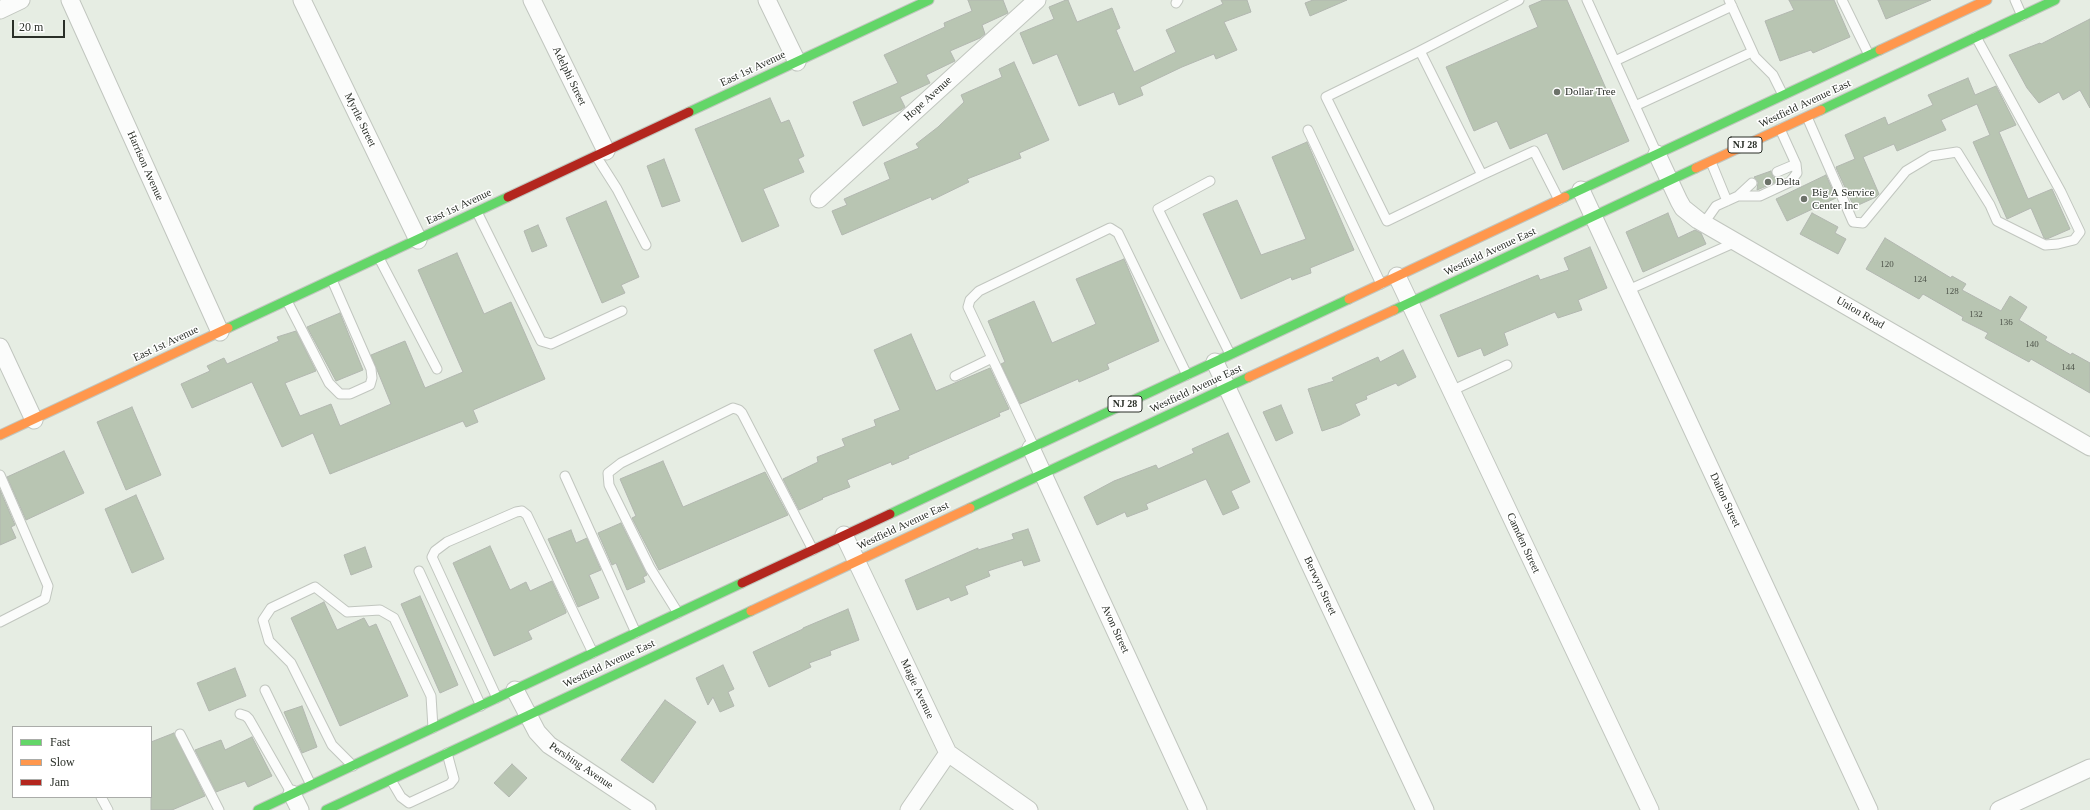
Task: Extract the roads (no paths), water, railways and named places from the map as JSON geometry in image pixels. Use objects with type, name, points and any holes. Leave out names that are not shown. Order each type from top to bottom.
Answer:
[{"type":"main road","name":"East 1st Avenue","points":[[0,435],[929,0]]},
{"type":"main road","name":"Westfield Avenue East","points":[[258,810],[636,633],[680,616],[844,535],[1987,0]]},
{"type":"main road","name":"Westfield Avenue East","points":[[326,810],[527,716],[689,635],[856,562],[2055,0]]},
{"type":"street","points":[[0,10],[22,0]]},
{"type":"street","name":"Harrison Avenue","points":[[70,0],[220,332]]},
{"type":"street","name":"Myrtle Street","points":[[302,0],[418,240]]},
{"type":"street","name":"Adelphi Street","points":[[532,0],[601,154]]},
{"type":"street","points":[[767,0],[797,62]]},
{"type":"street","name":"Hope Avenue","points":[[819,199],[1037,0]]},
{"type":"street","name":"Union Road","points":[[1657,154],[1683,208],[1704,223],[2090,447]]},
{"type":"street","name":"Dalton Street","points":[[1581,190],[1869,810]]},
{"type":"street","name":"Camden Street","points":[[1397,276],[1650,810]]},
{"type":"street","points":[[0,347],[34,420]]},
{"type":"street","name":"Berwyn Street","points":[[1215,362],[1425,810]]},
{"type":"street","name":"Avon Street","points":[[1032,447],[1043,474],[1198,810]]},
{"type":"street","name":"Magie Avenue","points":[[844,535],[948,753],[1029,810]]},
{"type":"street","name":"Pershing Avenue","points":[[515,690],[527,716],[537,732],[549,744],[647,810]]},
{"type":"street","points":[[909,810],[948,753]]},
{"type":"street","points":[[1999,810],[2090,768]]},
{"type":"street","points":[[292,794],[300,810]]},
{"type":"lane","points":[[1520,0],[1326,97],[1387,221],[1534,150],[1559,200]]},
{"type":"lane","points":[[1587,0],[1657,154]]},
{"type":"lane","points":[[1842,0],[1869,55]]},
{"type":"lane","points":[[1958,0],[1964,11]]},
{"type":"lane","points":[[2015,0],[2022,16]]},
{"type":"lane","points":[[1615,61],[1730,3],[1752,52],[1755,57],[1773,74],[1783,95]]},
{"type":"lane","points":[[1807,117],[1853,222],[1863,223],[1906,171],[1931,156],[1958,152],[1997,221],[2045,245],[2074,240],[2080,232],[2062,192],[1976,37]]},
{"type":"lane","points":[[1420,51],[1482,175]]},
{"type":"lane","points":[[1635,106],[1752,52]]},
{"type":"lane","points":[[1738,196],[1760,196],[1790,182],[1797,173],[1796,164],[1780,129]]},
{"type":"lane","points":[[1308,130],[1381,284]]},
{"type":"lane","points":[[601,154],[646,245]]},
{"type":"lane","points":[[1711,162],[1727,201]]},
{"type":"lane","points":[[1777,172],[1796,164]]},
{"type":"lane","points":[[1210,181],[1158,209],[1230,354]]},
{"type":"lane","points":[[1704,223],[1716,206],[1738,196],[1752,182]]},
{"type":"lane","points":[[477,212],[541,341],[551,344],[622,312]]},
{"type":"lane","points":[[1032,447],[1015,406],[968,308],[974,294],[1110,228],[1118,233],[1187,375]]},
{"type":"lane","points":[[1628,290],[1736,242]]},
{"type":"lane","points":[[379,258],[437,369]]},
{"type":"lane","points":[[287,301],[329,383],[340,394],[350,394],[370,384],[372,378],[366,359],[332,280]]},
{"type":"lane","points":[[955,376],[992,358]]},
{"type":"lane","points":[[1451,391],[1507,365]]},
{"type":"lane","points":[[680,616],[650,568],[609,485],[608,473],[621,463],[733,408],[740,410],[813,550]]},
{"type":"lane","points":[[0,475],[48,586],[45,599],[0,622]]},
{"type":"lane","points":[[565,476],[636,633]]},
{"type":"lane","points":[[497,698],[432,557],[435,551],[447,542],[516,512],[522,511],[527,515],[593,653]]},
{"type":"lane","points":[[419,571],[481,706]]},
{"type":"lane","points":[[353,766],[332,745],[291,663],[268,641],[263,620],[271,608],[315,587],[347,612],[380,610],[394,618],[431,696],[433,728]]},
{"type":"lane","points":[[265,690],[311,785]]},
{"type":"lane","points":[[240,714],[249,719],[292,794]]},
{"type":"lane","points":[[180,734],[219,810]]},
{"type":"lane","points":[[391,780],[406,806],[450,784],[454,779],[447,753]]},
{"type":"lane","points":[[102,798],[108,810]]},
{"type":"place","name":"Dollar Tree","points":[[1557,92]]},
{"type":"place","name":"Delta","points":[[1768,182]]},
{"type":"place","name":"Big A Service Center Inc","points":[[1804,199]]}]
